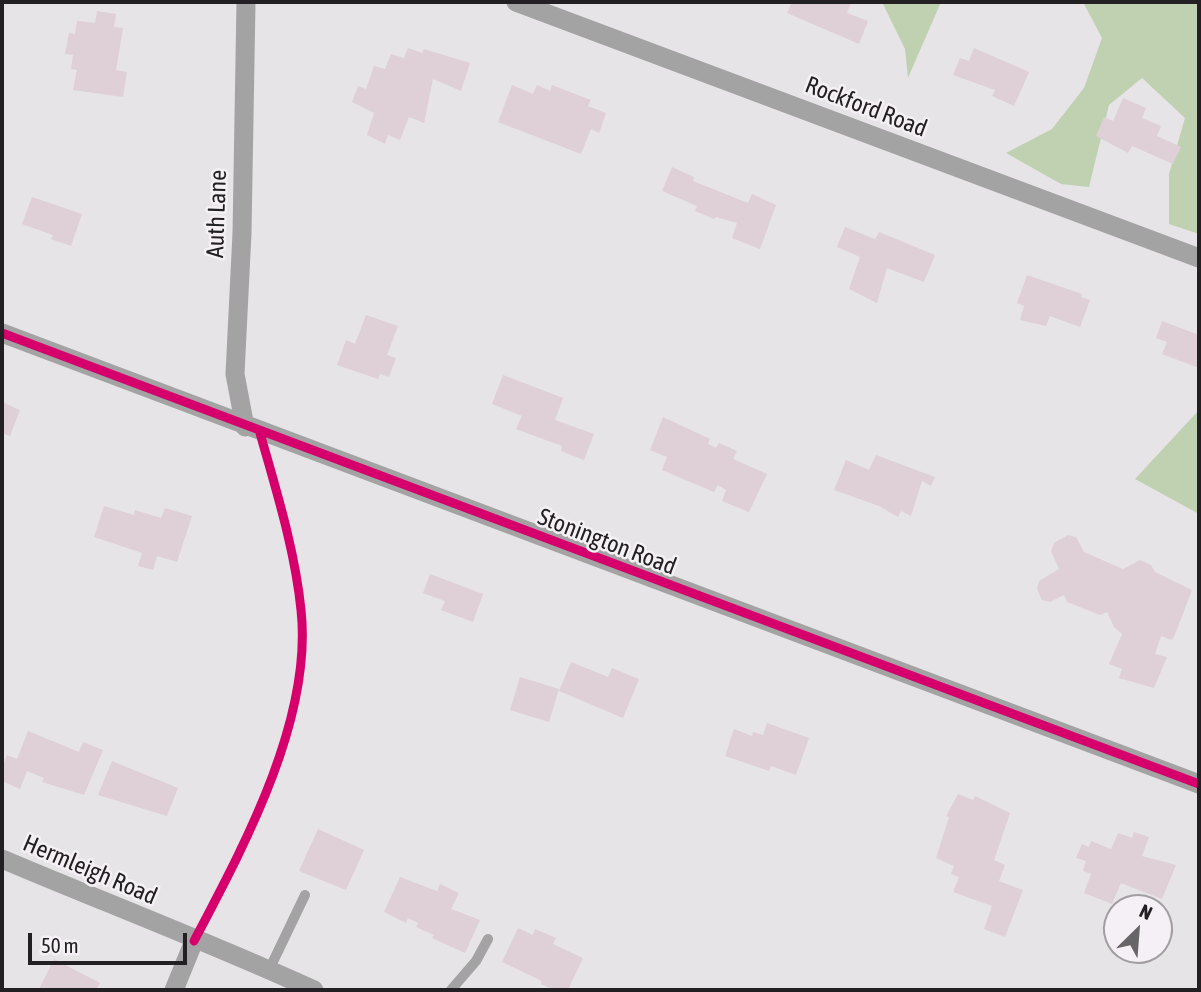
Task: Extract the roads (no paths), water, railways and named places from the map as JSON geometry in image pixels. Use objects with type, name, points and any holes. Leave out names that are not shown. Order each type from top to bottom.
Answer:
[{"type":"street","name":"Auth Lane","points":[[245,427],[235,374],[242,233],[246,2]]},
{"type":"street","name":"Rockford Road","points":[[516,2],[1199,258]]},
{"type":"street","name":"Stonington Road","points":[[2,333],[245,427],[1199,783]]},
{"type":"street","name":"Hermleigh Road","points":[[2,859],[314,990]]},
{"type":"street","points":[[174,990],[194,941]]},
{"type":"lane","points":[[269,970],[305,895]]},
{"type":"lane","points":[[451,990],[477,961],[488,939]]}]
